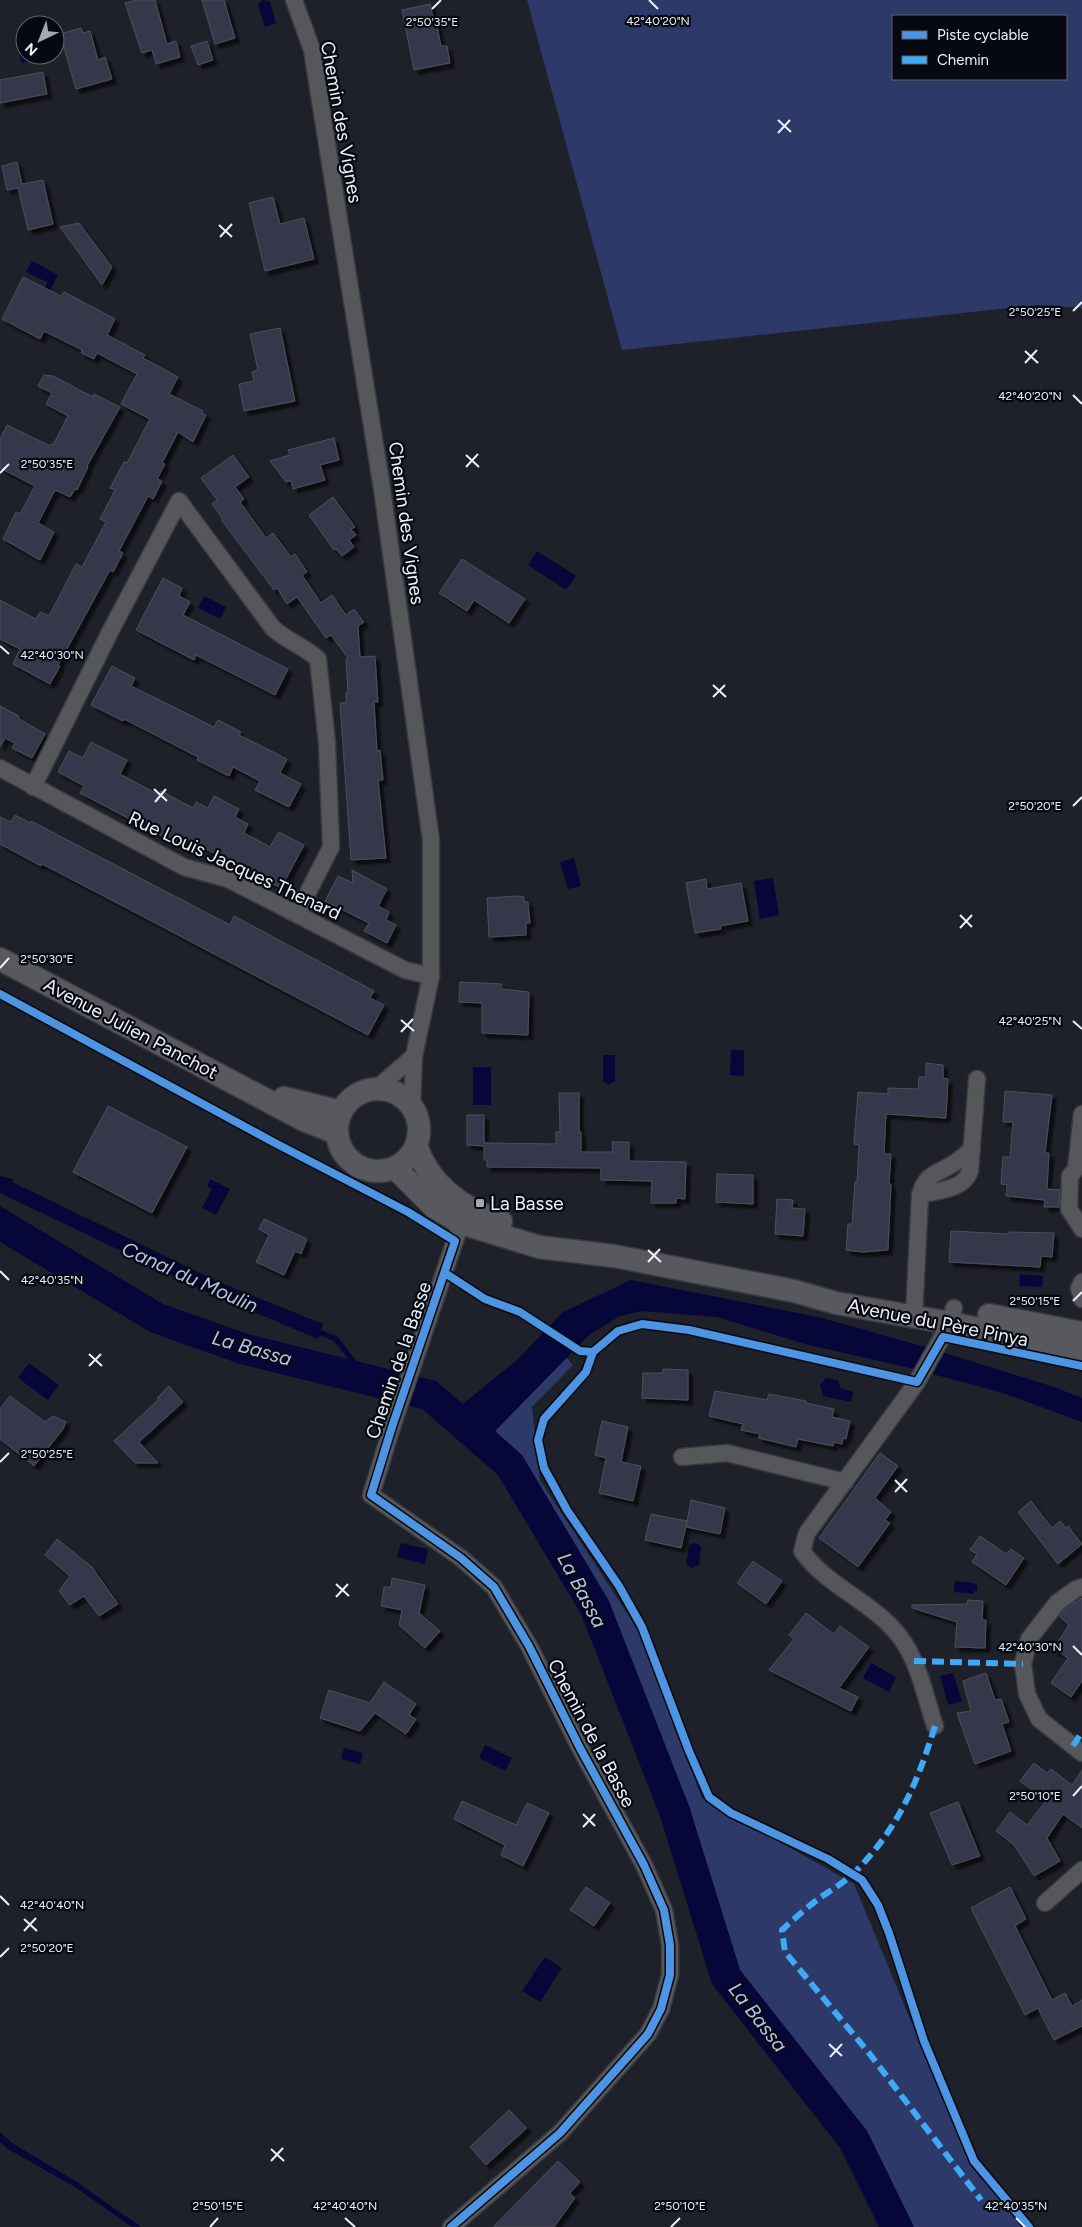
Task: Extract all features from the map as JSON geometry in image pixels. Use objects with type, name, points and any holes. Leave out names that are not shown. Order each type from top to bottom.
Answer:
[{"type":"main road","name":"Avenue Julien Panchot","points":[[0,959],[236,1082],[307,1105],[339,1122]]},
{"type":"main road","points":[[376,1089],[390,1090],[402,1097],[412,1107],[419,1126],[416,1146],[408,1159],[395,1168],[382,1171],[369,1170],[357,1166],[347,1157],[340,1146],[339,1122],[355,1096],[376,1089]]},
{"type":"main road","name":"Avenue du Père Pinya","points":[[416,1146],[422,1160],[464,1215]]},
{"type":"main road","name":"Avenue du Père Pinya","points":[[395,1168],[434,1207],[464,1215],[484,1216],[614,1256],[794,1292],[836,1303],[915,1308],[949,1323],[1082,1350]]},
{"type":"main road","name":"Avenue du Père Pinya","points":[[949,1323],[1082,1333]]},
{"type":"street","name":"Chemin des Vignes","points":[[294,0],[312,50],[384,499],[431,840],[430,976],[414,1056],[412,1107]]},
{"type":"street","points":[[33,787],[110,632],[179,501],[272,627],[282,637],[311,652],[318,659],[327,744],[331,847],[297,914]]},
{"type":"street","name":"Rue Louis Jacques Thenard","points":[[0,768],[184,867],[228,879],[405,970],[430,976]]},
{"type":"street","points":[[376,1089],[414,1056]]},
{"type":"street","points":[[915,1308],[920,1195],[961,1185],[967,1180],[970,1170],[977,1079]]},
{"type":"street","points":[[1082,1114],[1076,1169],[1070,1176],[1070,1209],[1082,1229]]},
{"type":"street","name":"Chemin de la Basse","points":[[451,2227],[560,2134],[648,2034],[661,2009],[670,1975],[670,1945],[664,1910],[644,1865],[580,1748],[529,1646],[494,1587],[461,1558],[372,1495],[392,1426],[464,1215]]},
{"type":"street","points":[[1082,1282],[1079,1288],[1082,1299]]},
{"type":"street","points":[[935,1726],[914,1661],[899,1636],[873,1611],[811,1564],[802,1550],[807,1534],[917,1382],[949,1323]]},
{"type":"street","points":[[682,1458],[727,1453],[845,1482]]},
{"type":"street","points":[[1082,1587],[1076,1589],[1057,1603],[1029,1640],[1023,1664],[1027,1694],[1039,1719],[1082,1753]]},
{"type":"street","points":[[1045,1903],[1082,1870]]},
{"type":"shaded area","points":[[527,0],[1082,0],[1082,308],[1037,305],[622,350]]},
{"type":"shaded area","points":[[566,1357],[573,1365],[532,1407],[540,1480],[638,1630],[702,1798],[854,1884],[970,2164],[1024,2227],[914,2227],[867,2131],[740,1970],[689,1806],[495,1431]]},
{"type":"water","points":[[262,0],[270,2],[276,23],[265,27],[258,5]]},
{"type":"water","points":[[32,261],[58,275],[50,291],[45,288],[47,282],[26,272]]},
{"type":"water","points":[[537,551],[576,576],[566,590],[528,565]]},
{"type":"water","points":[[204,596],[226,607],[220,619],[198,608]]},
{"type":"water","points":[[574,858],[581,886],[568,889],[560,862]]},
{"type":"water","points":[[773,878],[779,915],[760,919],[754,881]]},
{"type":"water","points":[[731,1050],[744,1050],[744,1076],[730,1075]]},
{"type":"water","points":[[603,1055],[615,1055],[615,1081],[609,1085],[603,1081]]},
{"type":"water","points":[[473,1067],[491,1067],[491,1105],[473,1105]]},
{"type":"water","points":[[0,1176],[13,1179],[12,1182],[221,1283],[323,1324],[318,1339],[209,1293],[0,1193]]},
{"type":"water","points":[[210,1179],[230,1189],[216,1215],[202,1208],[212,1189],[207,1186]]},
{"type":"water","name":"La Bassa","points":[[0,1206],[163,1304],[248,1334],[436,1381],[463,1404],[518,1359],[563,1312],[631,1280],[818,1317],[929,1348],[1054,1387],[1082,1398],[1082,1422],[1003,1393],[914,1369],[805,1344],[717,1317],[642,1311],[620,1316],[590,1334],[495,1431],[522,1455],[609,1601],[689,1806],[740,1970],[867,2131],[914,2227],[879,2227],[840,2148],[712,1984],[660,1816],[581,1614],[498,1475],[422,1409],[240,1364],[150,1332],[0,1242]]},
{"type":"water","points":[[1020,1274],[1043,1276],[1042,1287],[1019,1286]]},
{"type":"water","points":[[29,1363],[59,1385],[48,1400],[18,1378]]},
{"type":"water","points":[[826,1378],[838,1380],[841,1388],[853,1392],[851,1402],[823,1396],[820,1385]]},
{"type":"water","points":[[401,1543],[428,1549],[425,1564],[397,1557]]},
{"type":"water","points":[[693,1543],[701,1547],[699,1565],[691,1568],[686,1563],[689,1546]]},
{"type":"water","points":[[955,1581],[974,1583],[977,1585],[977,1591],[974,1591],[974,1594],[954,1592]]},
{"type":"water","points":[[871,1663],[896,1677],[889,1692],[863,1678]]},
{"type":"water","points":[[953,1673],[962,1701],[948,1705],[940,1676]]},
{"type":"water","points":[[485,1745],[512,1758],[505,1771],[479,1758]]},
{"type":"water","points":[[344,1748],[363,1753],[360,1764],[341,1759]]},
{"type":"water","points":[[545,1957],[562,1968],[540,2002],[522,1991]]},
{"type":"water","points":[[0,2132],[12,2143],[77,2182],[141,2227],[132,2227],[75,2187],[8,2149],[0,2142]]},
{"type":"building","points":[[136,0],[155,0],[167,44],[176,41],[180,57],[156,64],[152,50],[142,53],[125,3]]},
{"type":"building","points":[[202,0],[224,0],[235,38],[215,44]]},
{"type":"building","points":[[430,4],[433,17],[435,16],[441,46],[447,46],[450,63],[414,70],[402,10]]},
{"type":"building","points":[[81,28],[83,33],[90,31],[98,60],[105,57],[112,79],[76,89],[65,51],[65,33]]},
{"type":"building","points":[[207,41],[213,60],[198,65],[191,46]]},
{"type":"building","points":[[43,72],[47,94],[0,103],[0,80]]},
{"type":"building","points":[[17,162],[22,184],[43,180],[53,224],[28,230],[18,188],[7,190],[2,166]]},
{"type":"building","points":[[273,197],[280,224],[304,218],[314,259],[265,271],[249,203]]},
{"type":"building","points":[[79,223],[112,267],[102,285],[60,227]]},
{"type":"building","points":[[23,277],[61,296],[64,292],[115,319],[107,335],[145,355],[143,358],[178,377],[169,394],[203,411],[202,413],[206,415],[193,442],[178,432],[162,463],[165,464],[157,479],[162,481],[153,499],[148,496],[119,551],[123,553],[113,572],[110,570],[58,665],[60,666],[50,684],[13,664],[20,649],[0,639],[0,600],[36,619],[40,612],[49,616],[76,564],[82,567],[106,522],[100,519],[115,490],[110,488],[124,462],[127,463],[150,419],[121,404],[137,374],[97,353],[94,359],[81,353],[82,350],[44,331],[40,339],[2,319]]},
{"type":"building","points":[[280,328],[295,401],[244,411],[239,384],[254,381],[252,372],[258,370],[250,334]]},
{"type":"building","points":[[44,375],[53,376],[93,397],[94,394],[120,407],[87,466],[77,490],[75,489],[70,497],[55,490],[38,523],[54,532],[40,560],[3,539],[16,512],[20,514],[35,486],[0,468],[0,439],[7,425],[50,446],[51,444],[53,445],[68,416],[46,404],[52,393],[38,386]]},
{"type":"building","points":[[334,438],[339,460],[320,465],[325,480],[293,489],[291,481],[286,482],[270,461],[290,455],[288,450]]},
{"type":"building","points":[[233,455],[249,477],[235,487],[244,499],[240,502],[266,538],[273,533],[291,557],[295,554],[307,572],[302,575],[321,603],[332,595],[346,615],[354,609],[364,622],[358,626],[360,657],[375,656],[378,702],[374,702],[377,751],[380,750],[383,780],[378,780],[386,858],[351,860],[340,703],[346,703],[346,693],[348,693],[346,659],[348,658],[331,635],[326,638],[297,597],[287,604],[277,588],[274,590],[222,521],[222,518],[212,504],[217,500],[201,478]]},
{"type":"building","points":[[333,497],[355,527],[351,529],[356,535],[349,540],[354,547],[342,556],[336,549],[334,550],[309,515]]},
{"type":"building","points":[[462,559],[525,599],[509,623],[474,600],[467,611],[439,593]]},
{"type":"building","points":[[163,578],[182,588],[179,596],[190,602],[183,615],[288,669],[275,695],[196,655],[194,660],[136,630]]},
{"type":"building","points":[[112,666],[135,678],[131,686],[214,727],[218,720],[241,732],[239,735],[287,759],[280,773],[301,784],[289,807],[255,790],[260,781],[233,767],[229,776],[197,760],[198,757],[124,719],[123,721],[91,705]]},
{"type":"building","points":[[0,706],[19,716],[18,718],[45,734],[32,758],[12,748],[15,743],[5,738],[0,747]]},
{"type":"building","points":[[91,742],[127,760],[120,774],[159,795],[161,791],[193,808],[196,802],[208,808],[214,796],[239,809],[235,817],[248,824],[244,833],[270,847],[279,832],[304,845],[281,888],[179,835],[175,843],[80,793],[84,786],[58,772],[69,751],[83,758]]},
{"type":"building","points":[[15,815],[30,823],[31,821],[230,925],[234,916],[374,991],[370,998],[384,1005],[368,1035],[121,905],[0,844],[0,817],[11,822]]},
{"type":"building","points":[[352,870],[387,889],[378,906],[389,912],[386,920],[396,925],[387,943],[364,931],[369,923],[325,901],[338,876],[353,883]]},
{"type":"building","points":[[706,879],[707,889],[741,883],[748,921],[720,926],[721,929],[695,933],[686,883]]},
{"type":"building","points":[[524,897],[524,902],[528,902],[530,923],[526,923],[526,935],[489,937],[487,898]]},
{"type":"building","points":[[460,982],[502,984],[501,989],[529,992],[528,1035],[482,1033],[482,1003],[459,1002]]},
{"type":"building","points":[[926,1063],[943,1065],[943,1078],[948,1079],[946,1118],[886,1114],[884,1154],[891,1154],[888,1250],[863,1252],[846,1250],[848,1224],[852,1224],[855,1182],[857,1182],[859,1145],[854,1144],[858,1092],[888,1094],[888,1088],[918,1089],[919,1077],[926,1077]]},
{"type":"building","points":[[1005,1091],[1052,1095],[1045,1153],[1049,1153],[1047,1189],[1060,1190],[1059,1207],[1044,1207],[1045,1200],[1006,1196],[1007,1185],[1001,1184],[1003,1157],[1010,1157],[1013,1122],[1003,1122]]},
{"type":"building","points":[[559,1093],[579,1093],[581,1152],[613,1152],[612,1142],[629,1142],[629,1161],[686,1162],[685,1199],[676,1198],[676,1203],[651,1203],[652,1181],[601,1180],[601,1168],[487,1167],[487,1160],[484,1160],[484,1146],[467,1145],[467,1115],[484,1115],[484,1143],[556,1144],[556,1132],[560,1132]]},
{"type":"building","points":[[108,1106],[187,1147],[152,1213],[73,1172]]},
{"type":"building","points":[[717,1174],[753,1175],[753,1204],[716,1202]]},
{"type":"building","points":[[777,1199],[793,1200],[792,1208],[805,1209],[803,1236],[775,1234]]},
{"type":"building","points":[[264,1219],[307,1239],[301,1254],[295,1251],[284,1275],[256,1262],[269,1235],[259,1229]]},
{"type":"building","points":[[951,1231],[1009,1234],[1009,1232],[1054,1233],[1052,1257],[1041,1256],[1040,1267],[949,1262]]},
{"type":"building","points":[[663,1369],[688,1370],[688,1400],[642,1398],[643,1373],[663,1373]]},
{"type":"building","points":[[169,1386],[183,1402],[139,1442],[158,1463],[135,1463],[114,1441],[159,1399],[157,1398]]},
{"type":"building","points":[[715,1391],[767,1400],[769,1394],[834,1409],[832,1417],[850,1421],[846,1439],[843,1438],[842,1444],[834,1442],[833,1446],[798,1439],[796,1447],[758,1438],[760,1434],[741,1430],[743,1424],[709,1416]]},
{"type":"building","points":[[10,1396],[45,1422],[53,1416],[66,1422],[63,1429],[34,1466],[0,1439],[0,1409]]},
{"type":"building","points":[[602,1421],[628,1427],[621,1462],[641,1466],[633,1501],[599,1493],[606,1458],[595,1455]]},
{"type":"building","points":[[880,1453],[898,1466],[875,1498],[891,1512],[885,1520],[890,1523],[858,1567],[819,1538]]},
{"type":"building","points":[[691,1500],[725,1508],[720,1534],[686,1527]]},
{"type":"building","points":[[1031,1501],[1052,1528],[1060,1521],[1066,1528],[1068,1526],[1082,1544],[1058,1564],[1018,1512]]},
{"type":"building","points":[[651,1514],[687,1521],[681,1548],[645,1540]]},
{"type":"building","points":[[980,1536],[1006,1554],[1011,1549],[1024,1558],[1006,1585],[972,1562],[977,1554],[970,1550]]},
{"type":"building","points":[[57,1539],[92,1567],[118,1604],[99,1616],[84,1596],[70,1605],[59,1591],[70,1576],[45,1555]]},
{"type":"building","points":[[753,1561],[782,1581],[766,1604],[737,1583]]},
{"type":"building","points":[[392,1578],[425,1585],[419,1613],[440,1631],[425,1648],[399,1625],[402,1610],[381,1606],[384,1587],[391,1587]]},
{"type":"building","points":[[1082,1598],[1082,1681],[1071,1697],[1051,1683],[1068,1658],[1059,1652],[1052,1651],[1069,1625],[1059,1616],[1064,1610]]},
{"type":"building","points":[[968,1600],[983,1601],[982,1620],[986,1620],[985,1648],[955,1647],[957,1622],[912,1608],[912,1605],[967,1604]]},
{"type":"building","points":[[806,1613],[834,1634],[840,1626],[869,1647],[839,1688],[858,1697],[851,1711],[769,1670],[794,1639],[789,1635]]},
{"type":"building","points":[[986,1673],[995,1700],[1001,1699],[1009,1722],[1002,1724],[1011,1751],[975,1764],[957,1713],[971,1711],[963,1681]]},
{"type":"building","points":[[384,1682],[416,1704],[409,1715],[416,1719],[406,1734],[375,1713],[360,1731],[320,1718],[329,1690],[370,1703]]},
{"type":"building","points":[[1034,1763],[1047,1773],[1051,1769],[1072,1785],[1082,1770],[1082,1828],[1063,1814],[1047,1838],[1060,1861],[1034,1876],[1015,1846],[996,1831],[1010,1812],[1027,1825],[1046,1801],[1020,1781]]},
{"type":"building","points":[[462,1801],[516,1825],[527,1803],[549,1813],[523,1866],[501,1855],[505,1845],[454,1819]]},
{"type":"building","points":[[958,1802],[980,1856],[952,1865],[930,1813]]},
{"type":"building","points":[[586,1887],[610,1903],[594,1926],[570,1910]]},
{"type":"building","points":[[1010,1887],[1026,1919],[1015,1926],[1052,2000],[1065,1993],[1072,2006],[1082,2000],[1082,2026],[1054,2040],[1038,2008],[1025,2015],[971,1908]]},
{"type":"building","points":[[509,2110],[527,2128],[486,2165],[470,2147]]},
{"type":"building","points":[[558,2161],[580,2182],[570,2193],[575,2198],[554,2227],[493,2227]]},
{"type":"waterway","name":"Canal du Moulin","points":[[314,1330],[336,1339],[357,1366]]},
{"type":"marked path","points":[[914,1661],[1023,1664]]},
{"type":"marked path","points":[[935,1726],[913,1786],[883,1840],[850,1877],[813,1903],[782,1930],[785,1952],[869,2053],[981,2200]]},
{"type":"marked path","points":[[1073,1746],[1082,1732]]},
{"type":"cycle path","points":[[0,994],[275,1143],[408,1212],[455,1241],[371,1495],[461,1558],[494,1587],[529,1646],[580,1748],[644,1865],[664,1910],[670,1945],[670,1975],[661,2009],[648,2034],[560,2133],[451,2227]]},
{"type":"cycle path","points":[[445,1273],[485,1299],[520,1312],[580,1351],[593,1352],[618,1331],[642,1324],[689,1330],[917,1382],[943,1337],[1082,1366]]},
{"type":"cycle path","points":[[593,1352],[586,1372],[544,1419],[538,1440],[544,1468],[567,1510],[619,1586],[642,1627],[689,1751],[709,1797],[731,1813],[828,1859],[862,1880],[878,1905],[924,2041],[974,2161],[1029,2227]]},
{"type":"place","name":"La Basse","points":[[480,1203]]}]
